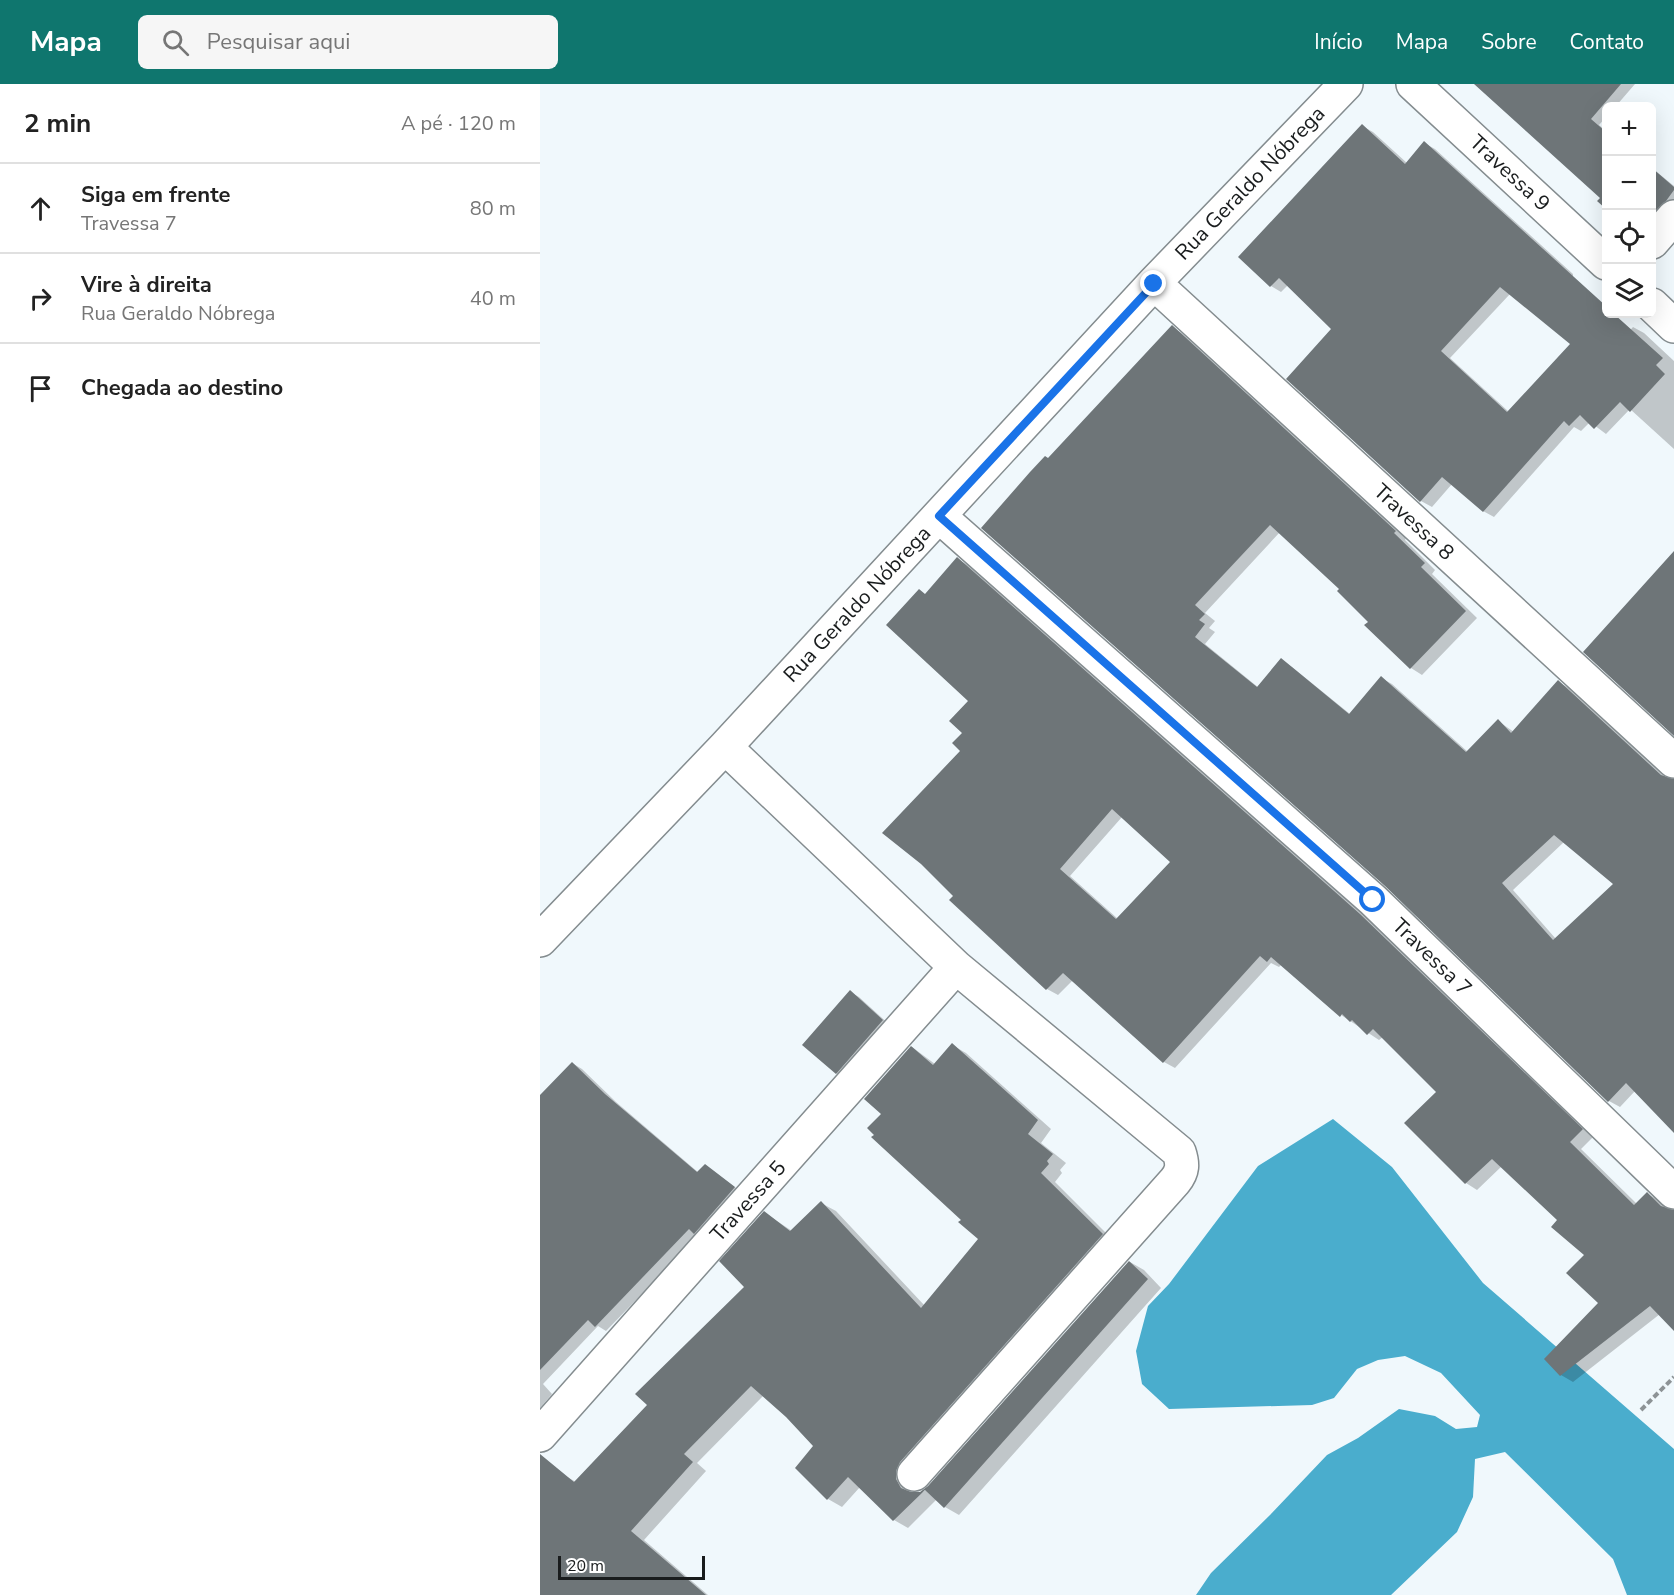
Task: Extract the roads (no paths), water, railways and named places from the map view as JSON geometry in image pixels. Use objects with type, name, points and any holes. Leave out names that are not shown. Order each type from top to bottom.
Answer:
[{"type":"street","name":"Rua Geraldo Nóbrega","points":[[540,940],[725,747],[1154,284],[1346,84]]},
{"type":"street","name":"Travessa 9","points":[[1413,84],[1602,259]]},
{"type":"street","points":[[1656,237],[1674,217]]},
{"type":"street","name":"Travessa 8","points":[[1154,284],[1674,761]]},
{"type":"street","points":[[1656,309],[1674,326]]},
{"type":"street","name":"Travessa 7","points":[[939,516],[1373,900],[1674,1192]]},
{"type":"street","points":[[725,747],[956,967],[1179,1152],[1182,1162],[1182,1173],[914,1474]]},
{"type":"street","name":"Travessa 5","points":[[540,1435],[956,967]]},
{"type":"water","points":[[1333,1119],[1392,1167],[1483,1283],[1674,1449],[1674,1595],[1627,1595],[1613,1559],[1505,1452],[1475,1459],[1473,1497],[1457,1532],[1391,1595],[1196,1595],[1211,1573],[1327,1455],[1358,1438],[1399,1409],[1435,1416],[1456,1429],[1477,1427],[1480,1415],[1441,1373],[1405,1356],[1378,1360],[1357,1369],[1334,1398],[1312,1405],[1169,1409],[1142,1384],[1136,1351],[1148,1306],[1169,1284],[1258,1166]]}]
